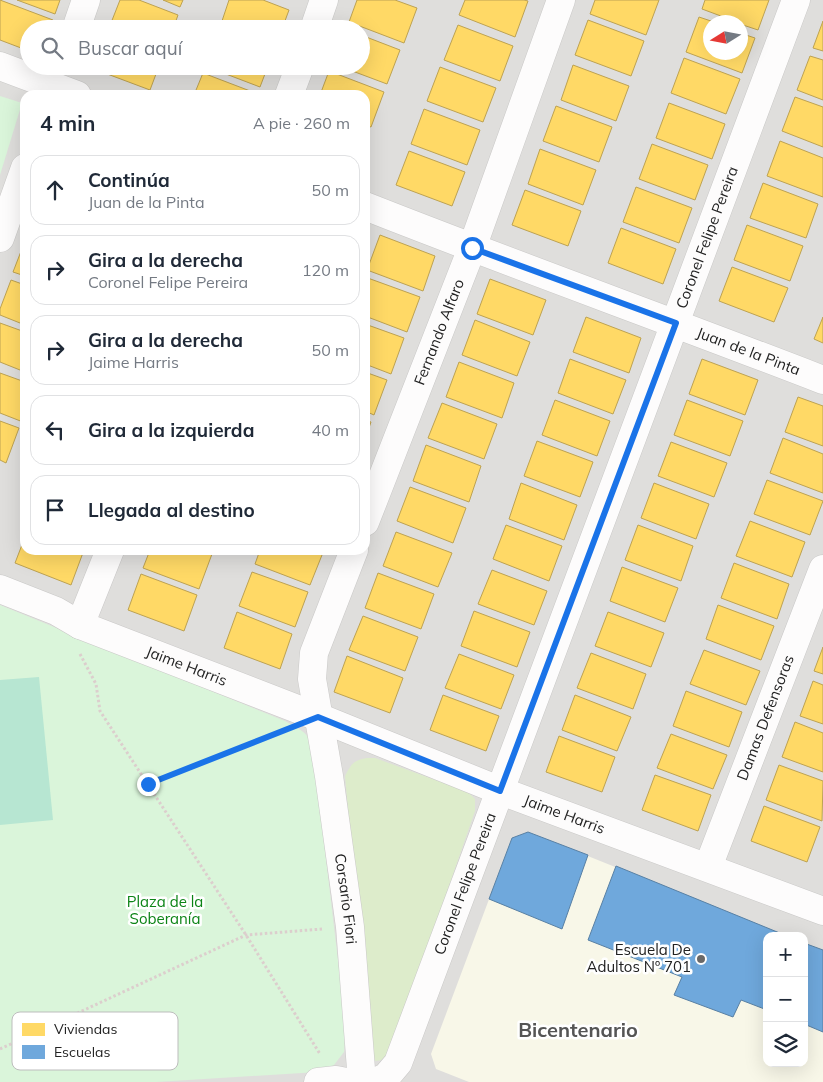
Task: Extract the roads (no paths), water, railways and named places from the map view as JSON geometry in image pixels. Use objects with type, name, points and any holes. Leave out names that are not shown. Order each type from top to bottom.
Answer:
[{"type":"street","points":[[79,20],[86,0]]},
{"type":"street","points":[[317,20],[324,0]]},
{"type":"street","name":"Fernando Alfaro","points":[[370,509],[472,248],[561,0]]},
{"type":"street","name":"Coronel Felipe Pereira","points":[[375,1082],[386,1077],[398,1063],[796,0]]},
{"type":"street","points":[[0,66],[20,73]]},
{"type":"street","points":[[27,75],[61,86]]},
{"type":"street","points":[[291,90],[297,75]]},
{"type":"street","points":[[0,238],[20,182]]},
{"type":"street","name":"Juan de la Pinta","points":[[370,208],[823,380]]},
{"type":"street","points":[[79,638],[108,555]]},
{"type":"street","points":[[318,717],[312,679],[314,653],[352,555]]},
{"type":"street","name":"Damas Defensoras","points":[[708,868],[823,569]]},
{"type":"street","name":"Jaime Harris","points":[[0,589],[56,610],[79,638],[318,717],[500,791],[823,911]]},
{"type":"street","name":"Corsario Fiori","points":[[318,717],[329,776],[350,927],[341,1082]]},
{"type":"place","name":"Escuela De Adultos Nº 701","points":[[701,959]]},
{"type":"district","name":"Bicentenario","points":[[578,1030]]},
{"type":"park label","name":"Plaza de la Soberanía","points":[[165,910]]}]
